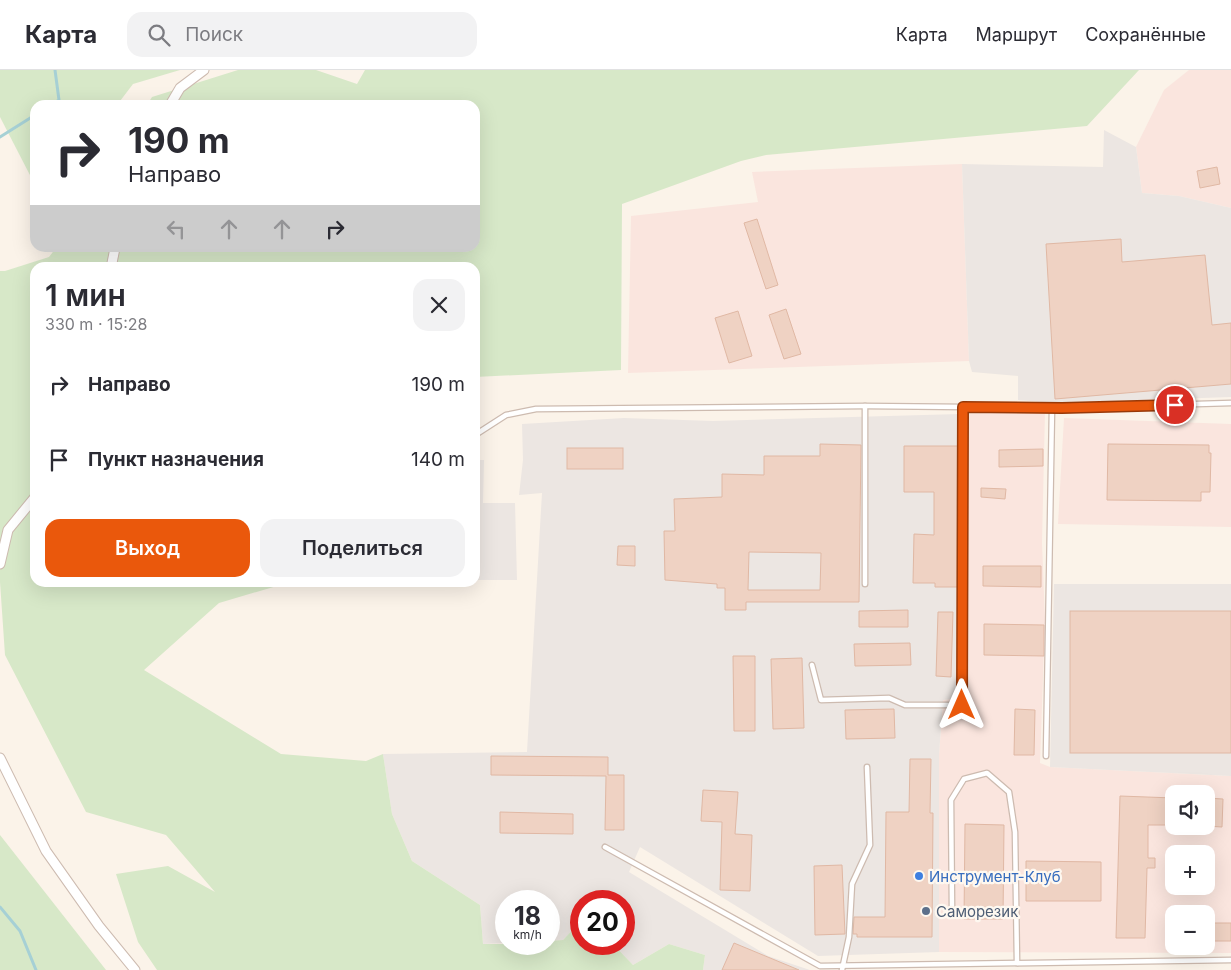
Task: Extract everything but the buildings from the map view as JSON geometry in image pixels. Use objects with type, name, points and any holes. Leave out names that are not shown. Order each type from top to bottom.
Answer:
[{"type":"street","points":[[173,100],[180,88],[204,70]]},
{"type":"street","points":[[0,564],[8,530],[30,503]]},
{"type":"street","points":[[0,758],[46,851],[99,926],[135,970]]},
{"type":"lane","points":[[480,432],[506,415],[536,409],[865,406],[1052,408],[1231,403]]},
{"type":"lane","points":[[865,406],[865,584]]},
{"type":"lane","points":[[812,665],[821,700],[890,698],[905,705],[962,705],[963,407]]},
{"type":"lane","points":[[1046,756],[1052,408]]},
{"type":"lane","points":[[842,968],[849,937],[852,884],[870,845],[867,767]]},
{"type":"lane","points":[[952,910],[951,800],[964,779],[987,774],[1009,792],[1015,832],[1017,963]]},
{"type":"lane","points":[[605,847],[820,966],[842,968],[1231,960]]},
{"type":"shaded area","points":[[1189,70],[1231,70],[1231,208],[1179,196],[1142,193],[1136,147],[1164,90]]},
{"type":"shaded area","points":[[1104,130],[1136,147],[1142,193],[1179,196],[1231,208],[1231,397],[1055,403],[1018,400],[1018,376],[972,372],[969,361],[962,164],[1103,167]]},
{"type":"shaded area","points":[[962,164],[969,361],[628,373],[631,216],[758,202],[752,172]]},
{"type":"shaded area","points":[[1045,411],[1042,543],[1045,620],[1040,763],[1050,767],[1231,776],[1231,953],[1215,953],[1215,905],[1165,905],[1165,953],[939,952],[939,755],[943,700],[957,698],[961,467],[960,414]]},
{"type":"shaded area","points":[[960,414],[961,467],[957,698],[943,700],[939,755],[939,952],[818,956],[640,847],[629,872],[768,956],[810,970],[703,970],[705,955],[669,944],[633,965],[623,955],[635,955],[635,890],[570,890],[570,933],[563,940],[560,940],[560,890],[495,890],[495,943],[483,944],[480,905],[412,861],[392,814],[383,754],[527,752],[542,493],[519,495],[523,460],[522,424],[624,418],[713,421]]},
{"type":"shaded area","points":[[1064,418],[1231,424],[1231,527],[1058,524]]},
{"type":"shaded area","points":[[480,460],[484,460],[483,503],[515,503],[517,580],[480,580]]},
{"type":"shaded area","points":[[1054,584],[1231,584],[1231,776],[1050,767]]},
{"type":"green space","points":[[0,70],[180,70],[133,84],[121,100],[30,100],[30,175],[0,117]]},
{"type":"green space","points":[[238,70],[316,70],[357,84],[365,70],[1139,70],[1087,126],[766,155],[741,161],[622,204],[621,370],[480,377],[480,262],[33,262],[49,257],[53,252],[480,252],[480,100],[150,100],[152,97]]},
{"type":"green space","points":[[30,263],[30,587],[273,587],[219,603],[144,670],[281,754],[366,761],[383,754],[392,814],[412,861],[480,905],[483,944],[495,944],[495,955],[560,955],[560,940],[563,940],[570,933],[570,955],[623,955],[633,965],[669,944],[705,955],[703,970],[157,970],[138,942],[116,874],[168,866],[215,892],[166,835],[86,812],[5,655],[0,582],[0,271]]},
{"type":"green space","points":[[0,835],[106,970],[0,970]]},
{"type":"waterway","points":[[55,70],[59,100]]},
{"type":"waterway","points":[[0,137],[30,118]]},
{"type":"waterway","points":[[0,907],[20,931],[36,970]]},
{"type":"place","name":"Инструмент-Клуб","points":[[919,876]]},
{"type":"place","name":"Саморезик","points":[[926,911]]},
{"type":"route","points":[[962,705],[963,407],[1062,408],[1175,405]]}]
